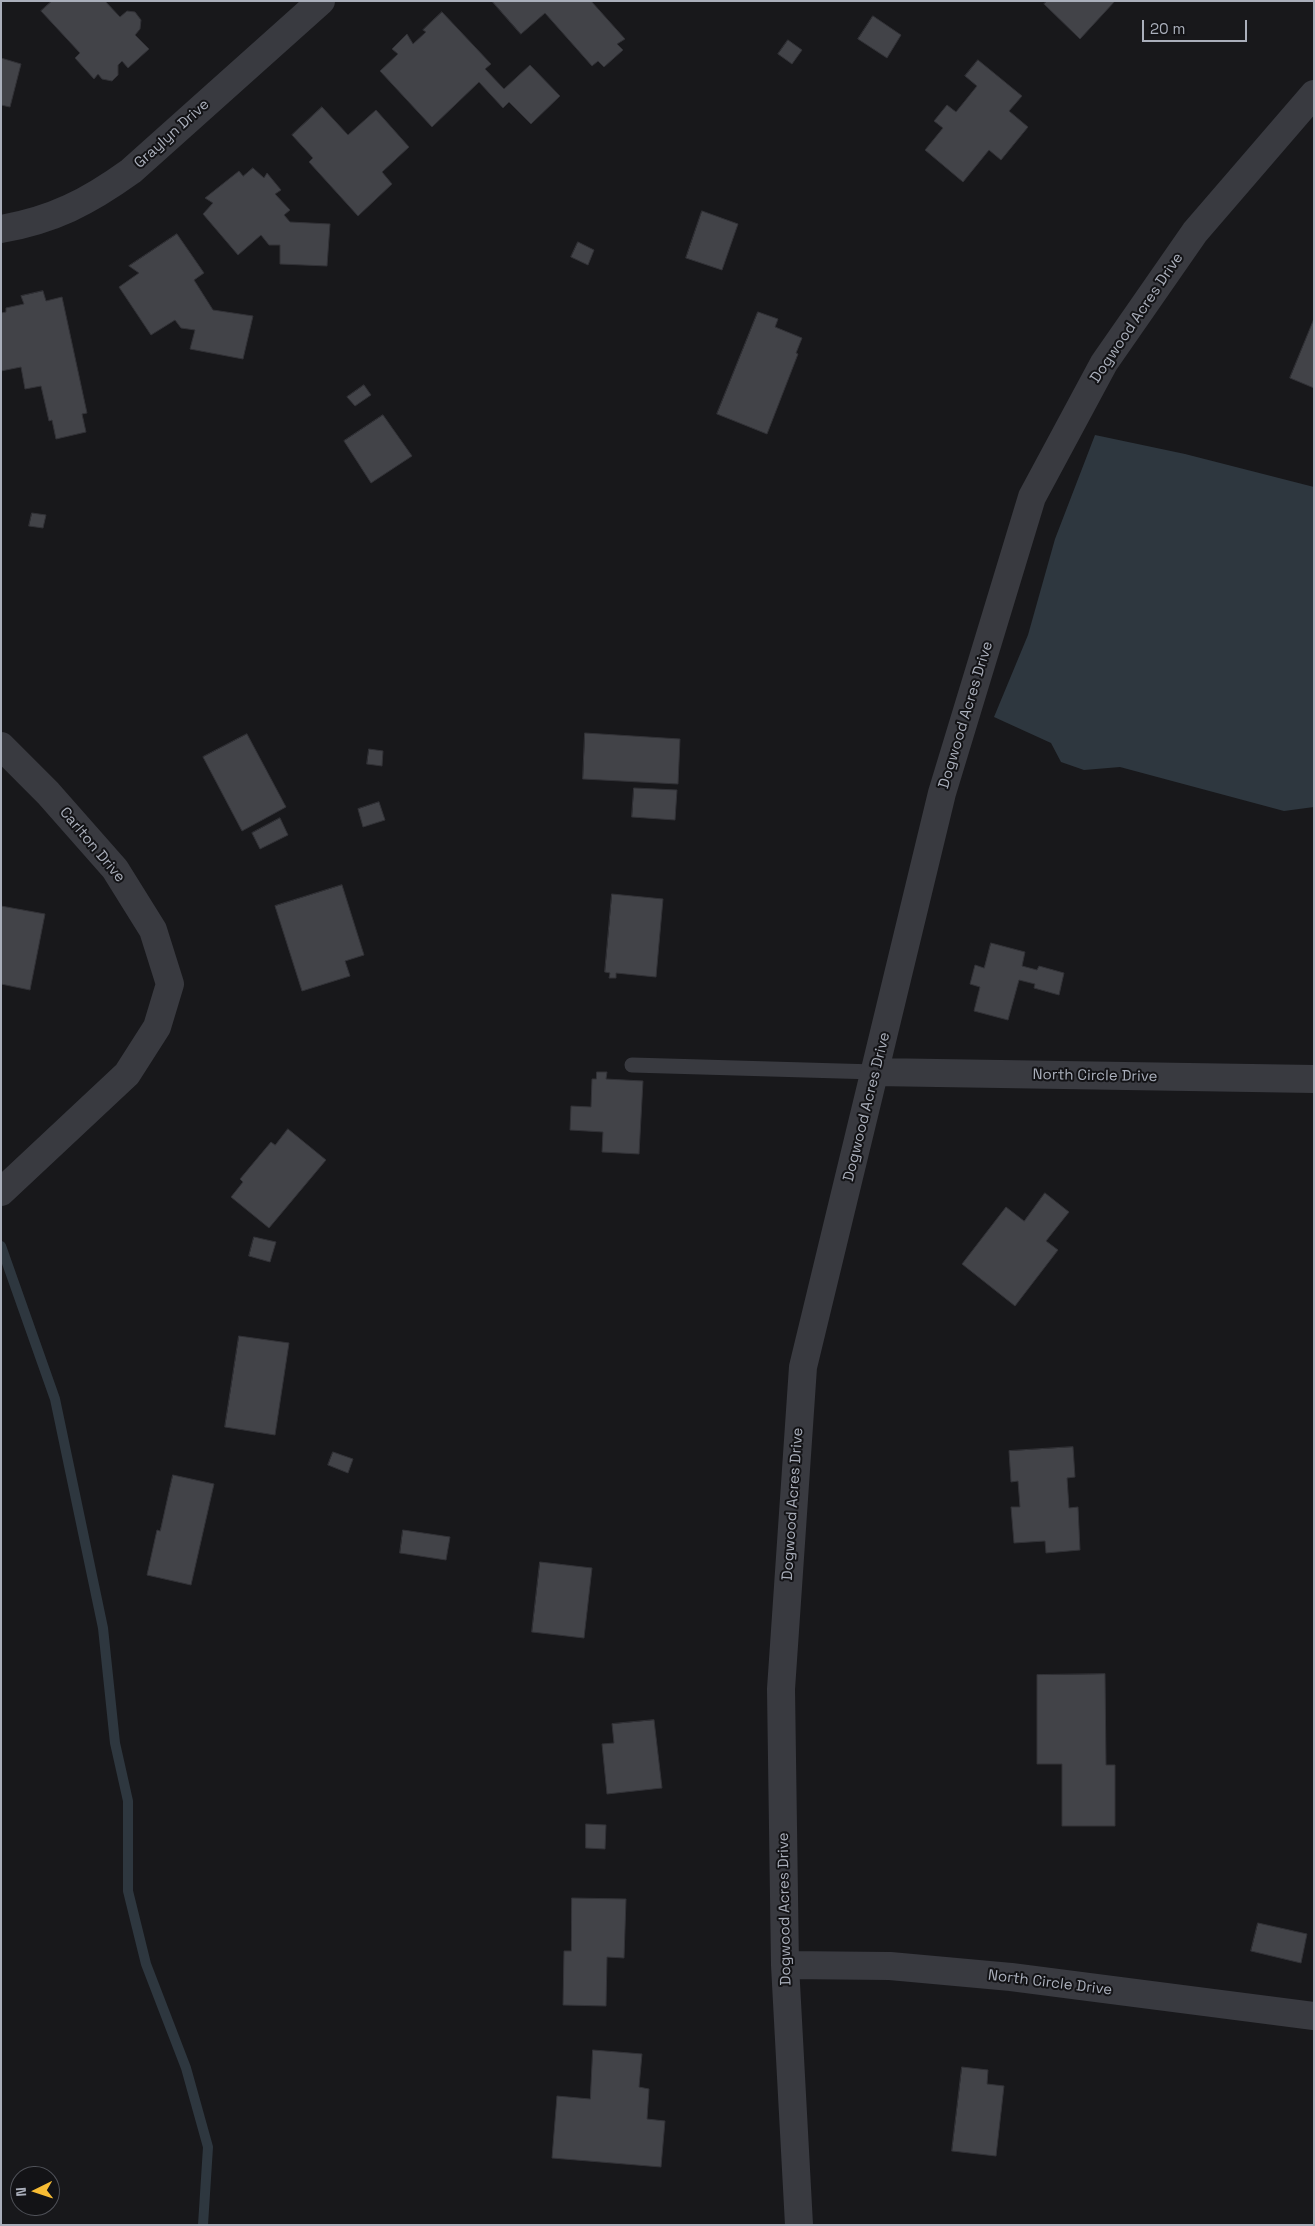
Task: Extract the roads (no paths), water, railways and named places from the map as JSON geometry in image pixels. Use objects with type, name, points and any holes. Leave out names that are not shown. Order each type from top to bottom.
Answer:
[{"type":"street","name":"Graylyn Drive","points":[[1,229],[33,224],[68,211],[99,194],[131,171],[320,1]]},
{"type":"street","name":"Dogwood Acres Drive","points":[[799,2225],[785,1966],[781,1689],[803,1367],[942,793],[1032,497],[1104,363],[1195,232],[1314,94]]},
{"type":"street","name":"Carlton Drive","points":[[1,746],[48,793],[115,869],[153,930],[170,984],[157,1027],[127,1074],[1,1192]]},
{"type":"street","name":"North Circle Drive","points":[[875,1072],[1314,1079]]},
{"type":"street","name":"North Circle Drive","points":[[785,1966],[899,1967],[1011,1977],[1314,2016]]},
{"type":"lane","points":[[632,1065],[875,1072]]},
{"type":"waterway","points":[[1,1246],[55,1399],[103,1628],[115,1743],[128,1801],[128,1891],[146,1964],[186,2068],[208,2147],[203,2225]]}]
